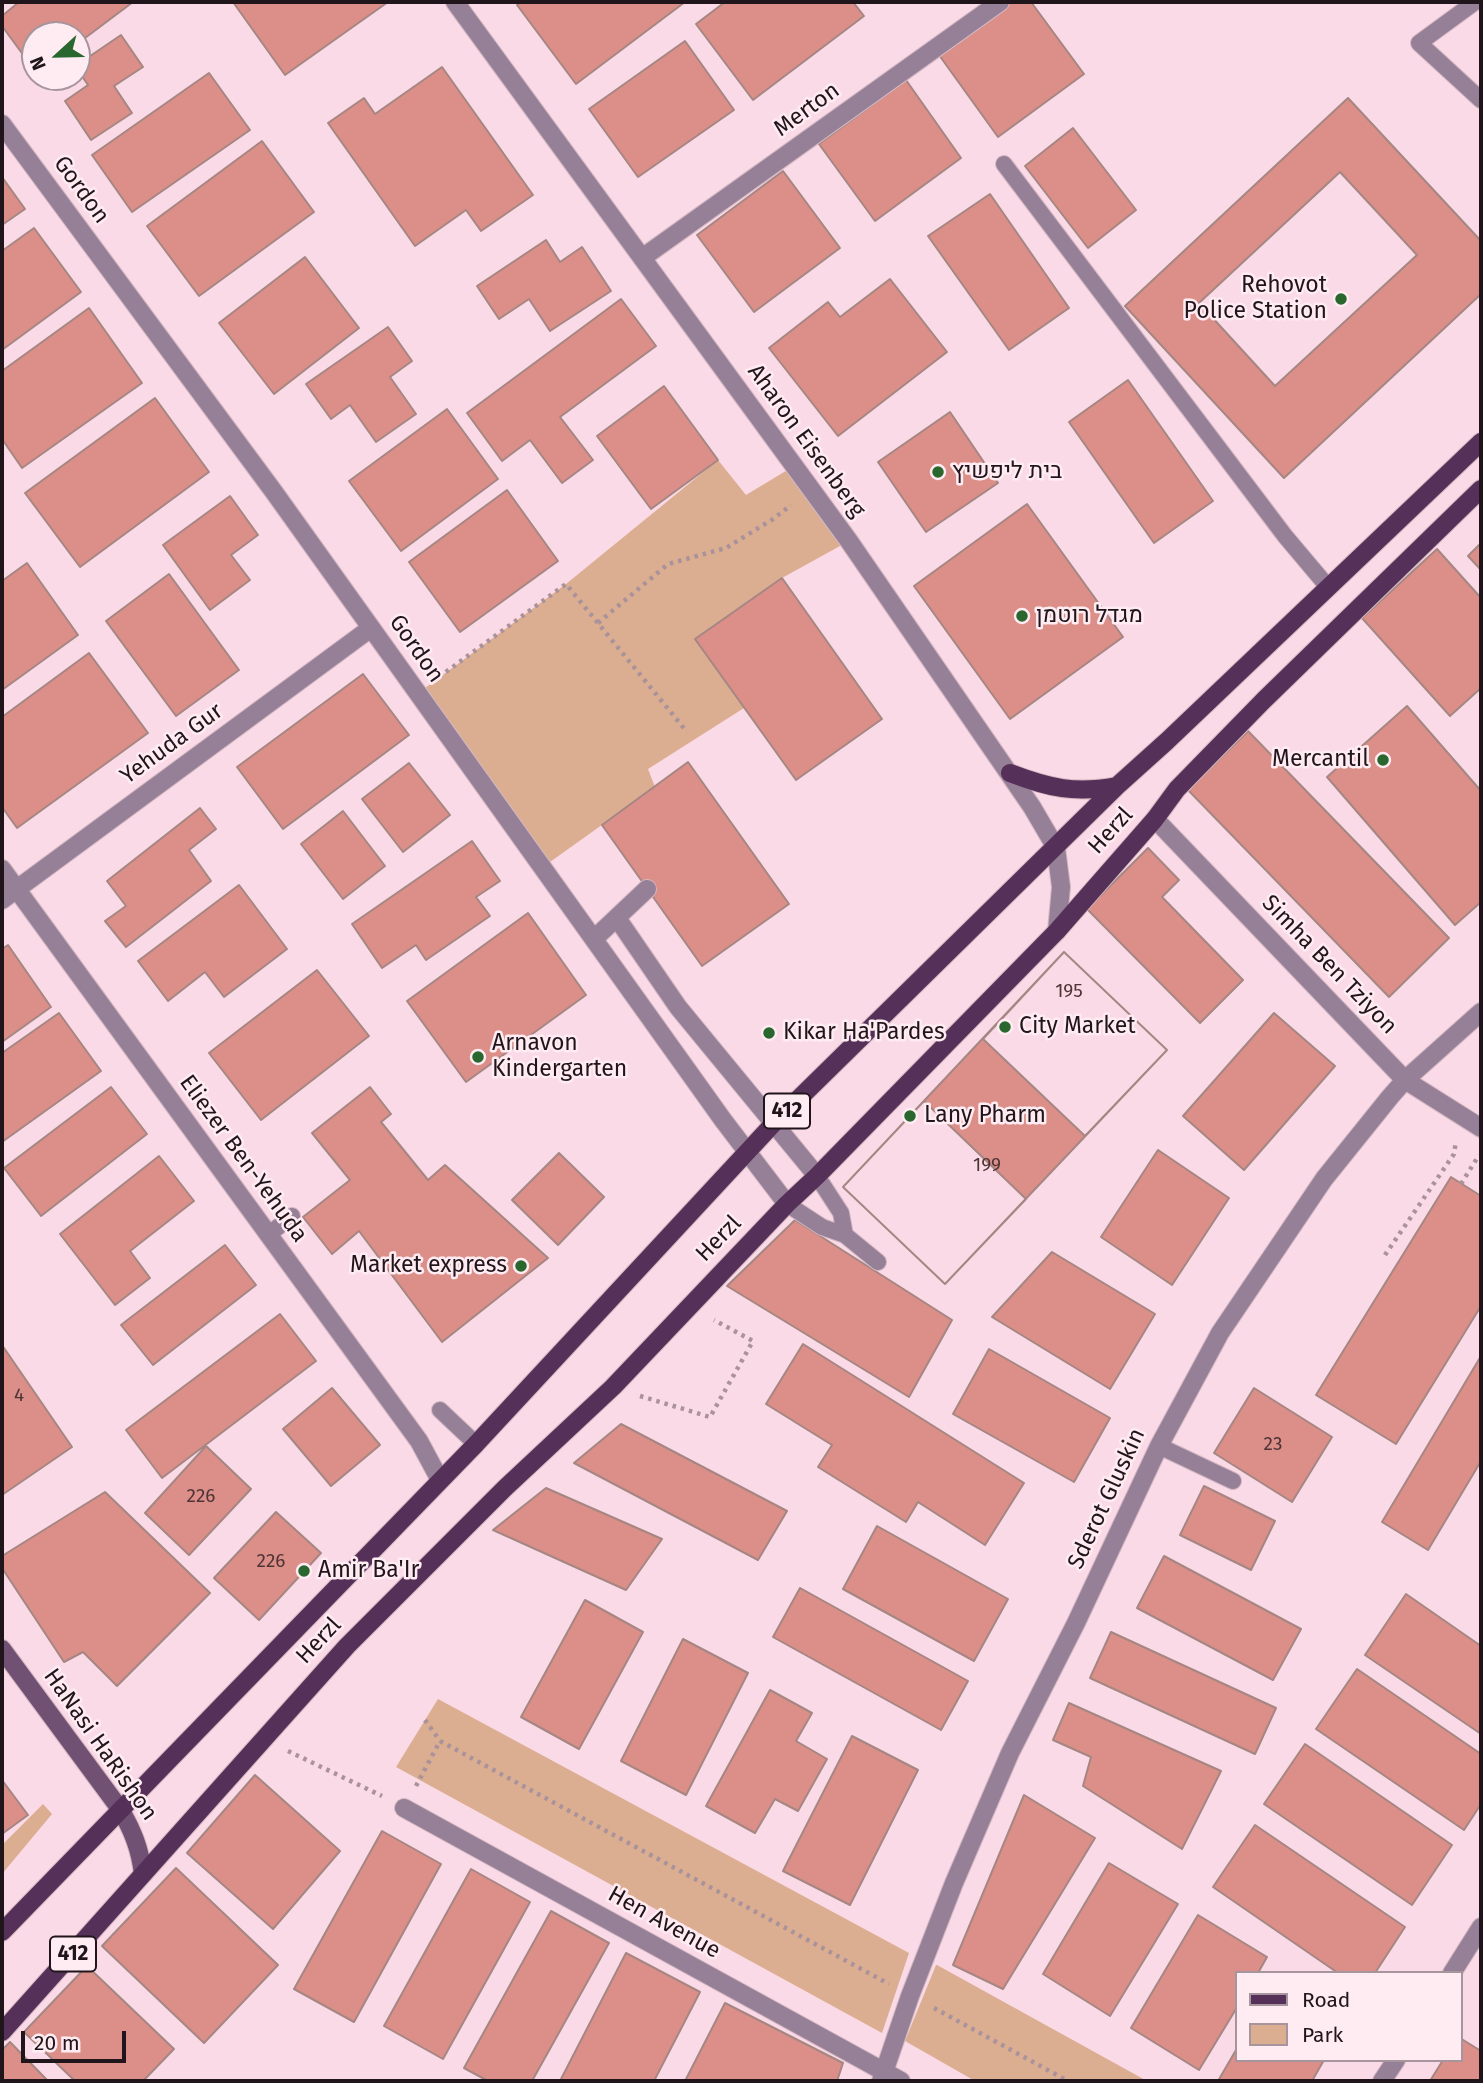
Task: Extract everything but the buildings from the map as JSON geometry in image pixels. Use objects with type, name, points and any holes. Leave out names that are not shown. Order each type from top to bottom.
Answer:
[{"type":"main road","name":"Herzl","points":[[2,1932],[476,1444],[774,1123],[1117,786],[1481,442]]},
{"type":"main road","name":"Herzl","points":[[2,2032],[262,1739],[367,1626],[505,1488],[612,1387],[688,1306],[1057,931],[1155,819],[1177,789],[1264,700],[1481,489]]},
{"type":"main road","points":[[1010,773],[1061,790],[1117,786]]},
{"type":"street","name":"Aharon Eisenberg","points":[[455,2],[849,541],[1010,773],[1056,848],[1061,887],[1057,931]]},
{"type":"street","name":"Merton","points":[[642,258],[1000,2]]},
{"type":"street","name":"Gordon","points":[[2,124],[274,492],[747,1152],[788,1204]]},
{"type":"street","name":"Yehuda Gur","points":[[9,895],[371,628]]},
{"type":"street","name":"Simha Ben Tziyon","points":[[1155,819],[1405,1080],[1481,1128]]},
{"type":"street","name":"Eliezer Ben-Yehuda","points":[[2,869],[9,895],[268,1235],[419,1441],[440,1480]]},
{"type":"street","points":[[595,938],[647,889]]},
{"type":"street","points":[[617,918],[678,1007],[817,1176]]},
{"type":"street","name":"Sderot Gluskin","points":[[882,2077],[954,1883],[1010,1753],[1076,1623],[1158,1446],[1220,1334],[1324,1179],[1405,1080],[1481,1012]]},
{"type":"street","name":"HaNasi HaRishon","points":[[2,1649],[120,1809],[133,1830],[144,1874]]},
{"type":"street","name":"Hen Avenue","points":[[404,1808],[882,2077],[901,2081]]},
{"type":"street","points":[[1453,1971],[1481,1927]]},
{"type":"street","points":[[1382,2081],[1395,2062]]},
{"type":"lane","points":[[1479,2],[1419,43],[1481,100]]},
{"type":"lane","points":[[1004,164],[1285,536],[1328,587]]},
{"type":"lane","points":[[817,1176],[841,1213],[845,1235]]},
{"type":"lane","points":[[788,1204],[822,1227],[845,1235],[878,1262]]},
{"type":"lane","points":[[268,1235],[292,1216]]},
{"type":"lane","points":[[440,1410],[476,1444]]},
{"type":"lane","points":[[1158,1446],[1234,1481]]},
{"type":"path","points":[[598,623],[668,564],[726,548],[773,519]]},
{"type":"path","points":[[417,694],[566,584],[687,732]]},
{"type":"path","points":[[1385,1255],[1454,1154],[1457,1140]]},
{"type":"path","points":[[1461,1184],[1479,1155]]},
{"type":"path","points":[[612,1387],[710,1417],[753,1341],[688,1306]]},
{"type":"path","points":[[425,1720],[440,1741],[1068,2081]]},
{"type":"path","points":[[262,1739],[404,1808],[440,1741]]},
{"type":"green space","points":[[718,460],[746,495],[794,466],[849,541],[782,578],[696,639],[744,708],[648,769],[655,787],[543,867],[417,694],[566,584]]},
{"type":"green space","points":[[438,1699],[909,1953],[882,2033],[396,1767]]},
{"type":"green space","points":[[43,1804],[52,1814],[2,1874],[2,1845]]},
{"type":"green space","points":[[936,1965],[1147,2081],[975,2081],[905,2041]]},
{"type":"place","name":"Rehovot Police Station","points":[[1341,299]]},
{"type":"place","name":"בית ליפשיץ","points":[[938,472]]},
{"type":"place","name":"מגדל רוטמן","points":[[1022,616]]},
{"type":"place","name":"Mercantil","points":[[1383,760]]},
{"type":"place","name":"City Market","points":[[1005,1027]]},
{"type":"place","name":"Kikar Ha'Pardes","points":[[769,1033]]},
{"type":"place","name":"Arnavon Kindergarten","points":[[478,1057]]},
{"type":"place","name":"Lany Pharm","points":[[910,1116]]},
{"type":"place","name":"Market express","points":[[521,1266]]},
{"type":"place","name":"Amir Ba'Ir","points":[[304,1571]]}]
